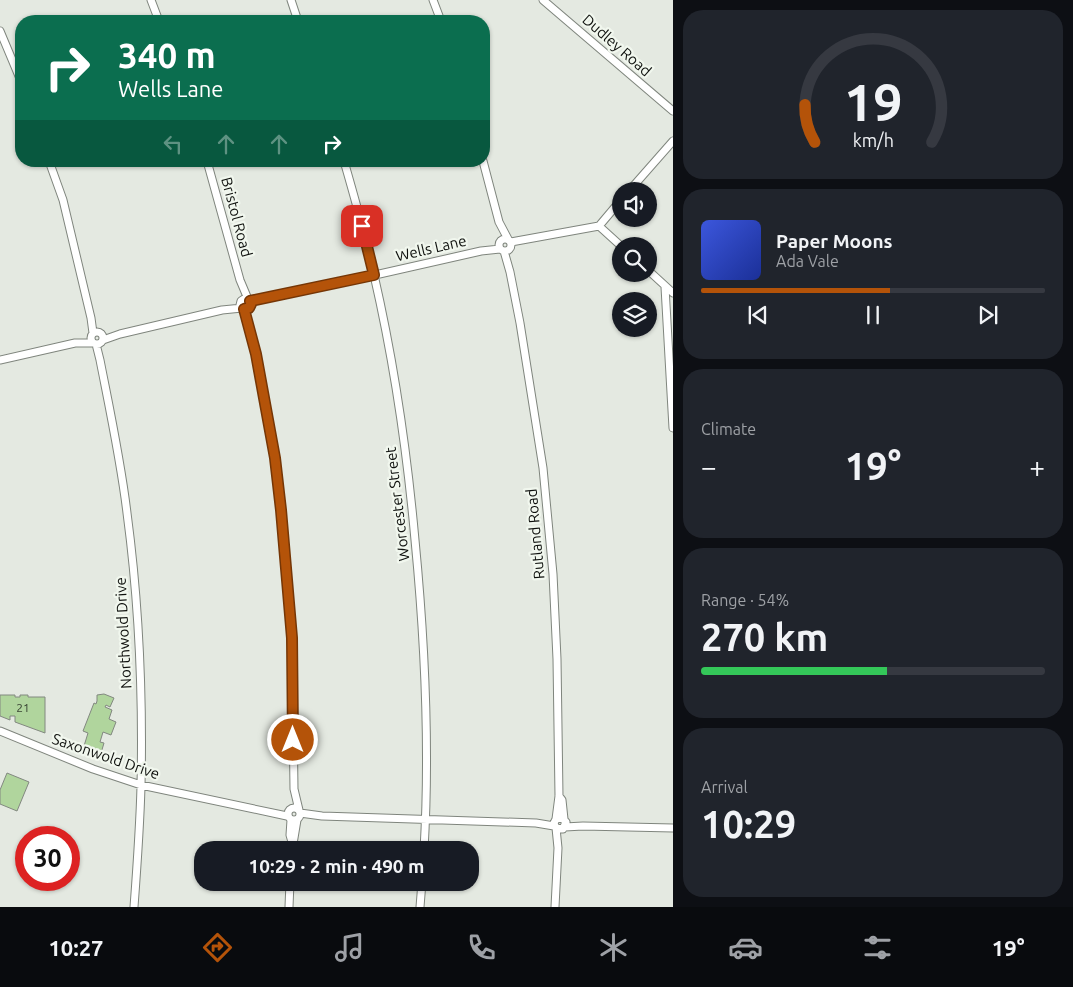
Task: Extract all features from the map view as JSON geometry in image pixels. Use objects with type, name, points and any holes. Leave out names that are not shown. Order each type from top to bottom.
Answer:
[{"type":"street","points":[[151,0],[157,15]]},
{"type":"street","points":[[291,0],[296,15]]},
{"type":"street","points":[[433,0],[439,15]]},
{"type":"street","name":"Dudley Road","points":[[543,0],[673,111]]},
{"type":"street","points":[[0,31],[15,67]]},
{"type":"street","points":[[637,182],[673,141]]},
{"type":"street","name":"Northwold Drive","points":[[51,167],[63,200],[97,339],[122,478],[131,549],[139,668],[141,785],[134,907]]},
{"type":"street","name":"Bristol Road","points":[[209,167],[246,304],[275,458],[286,557],[292,638],[294,815],[290,835],[291,841]]},
{"type":"street","name":"Worcester Street","points":[[346,167],[374,275],[394,372],[410,484],[421,596],[425,701],[425,841]]},
{"type":"street","name":"Rutland Road","points":[[485,167],[506,245],[544,477],[558,668],[560,824],[554,907]]},
{"type":"street","points":[[612,211],[599,226],[612,238]]},
{"type":"street","name":"Wells Lane","points":[[0,360],[120,334],[269,298],[599,226]]},
{"type":"street","points":[[657,279],[673,293]]},
{"type":"street","points":[[666,287],[673,428]]},
{"type":"street","name":"Saxonwold Drive","points":[[0,731],[93,769],[141,785],[263,811],[314,818],[322,816],[673,828]]},
{"type":"street","points":[[289,907],[290,891]]},
{"type":"street","points":[[420,907],[421,891]]},
{"type":"building","points":[[104,694],[114,698],[110,707],[106,705],[105,707],[112,710],[109,719],[116,722],[111,735],[103,732],[100,742],[104,743],[101,753],[84,746],[88,733],[83,731],[94,703],[96,704],[97,695]]},
{"type":"building","points":[[0,695],[45,697],[45,733],[15,722],[15,716],[10,716],[10,720],[0,716]]},
{"type":"building","points":[[7,773],[29,782],[17,811],[0,804],[0,790]]},
{"type":"route","points":[[293,740],[292,638],[281,510],[275,458],[256,354],[244,309],[246,310],[250,307],[250,301],[374,275],[362,226]]}]
